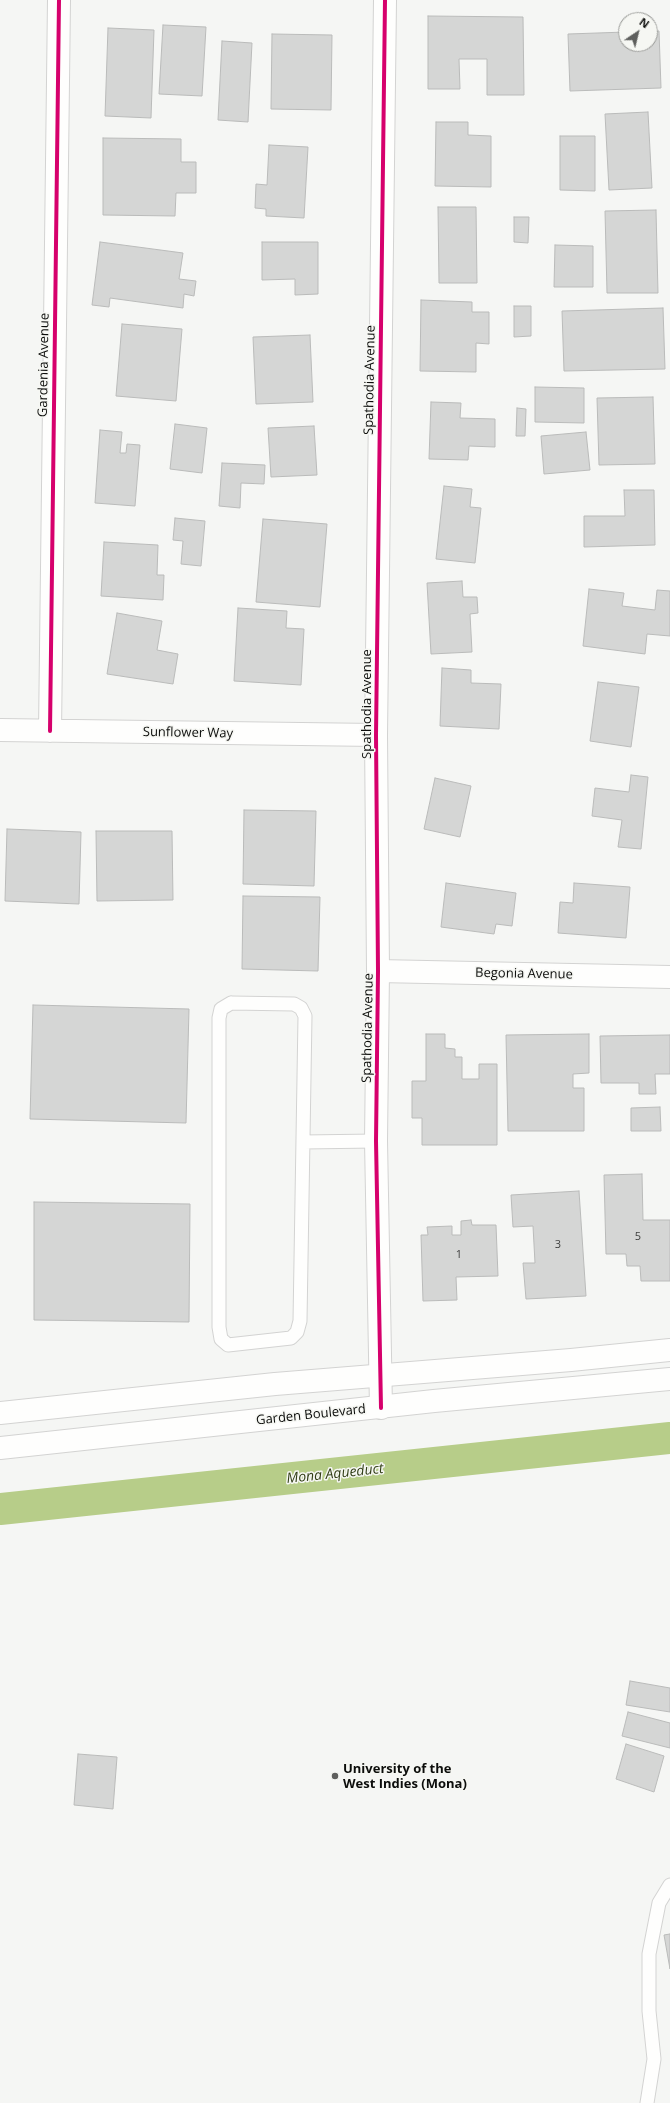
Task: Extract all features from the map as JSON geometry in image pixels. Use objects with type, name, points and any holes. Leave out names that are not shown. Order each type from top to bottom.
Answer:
[{"type":"street","name":"Gardenia Avenue","points":[[50,731],[59,0]]},
{"type":"street","name":"Spathodia Avenue","points":[[381,1408],[376,1141],[378,971],[376,735],[385,0]]},
{"type":"street","name":"Sunflower Way","points":[[0,730],[376,735]]},
{"type":"street","name":"Begonia Avenue","points":[[378,971],[670,977]]},
{"type":"street","points":[[0,1413],[380,1375],[571,1360],[670,1350]]},
{"type":"street","name":"Garden Boulevard","points":[[0,1448],[670,1378]]},
{"type":"lane","points":[[230,1003],[294,1004],[301,1008],[306,1016],[303,1142],[300,1321],[297,1332],[291,1338],[228,1344],[221,1338],[219,1327],[219,1018],[221,1009],[230,1003]]},
{"type":"lane","points":[[303,1142],[376,1141]]},
{"type":"lane","points":[[646,2103],[654,2058],[649,2011],[649,1954],[659,1903],[670,1885]]},
{"type":"building","points":[[428,16],[523,17],[524,95],[487,95],[487,59],[459,59],[460,89],[428,89]]},
{"type":"building","points":[[163,25],[206,27],[202,96],[159,94]]},
{"type":"building","points":[[108,28],[154,30],[151,118],[105,116]]},
{"type":"building","points":[[659,31],[661,88],[570,91],[568,34],[618,32],[618,52],[658,52]]},
{"type":"building","points":[[272,34],[332,35],[331,110],[271,109]]},
{"type":"building","points":[[222,41],[252,43],[248,122],[218,120]]},
{"type":"building","points":[[648,112],[652,188],[609,190],[605,114]]},
{"type":"building","points":[[436,122],[468,122],[468,135],[491,136],[491,187],[435,186]]},
{"type":"building","points":[[560,136],[595,136],[595,191],[560,190]]},
{"type":"building","points":[[103,138],[181,139],[181,162],[196,162],[196,193],[176,193],[175,216],[103,215]]},
{"type":"building","points":[[269,145],[308,147],[304,218],[266,216],[266,209],[255,208],[256,184],[267,185]]},
{"type":"building","points":[[438,207],[476,207],[477,283],[439,283]]},
{"type":"building","points":[[656,210],[658,293],[607,293],[605,211]]},
{"type":"building","points":[[514,217],[529,217],[528,243],[514,242]]},
{"type":"building","points":[[100,242],[183,253],[179,279],[196,281],[194,296],[184,294],[183,308],[110,298],[109,307],[92,305]]},
{"type":"building","points":[[262,242],[318,242],[318,294],[295,295],[295,279],[262,280]]},
{"type":"building","points":[[555,245],[593,246],[593,287],[554,287]]},
{"type":"building","points":[[421,300],[472,302],[472,312],[489,312],[489,344],[476,343],[476,372],[420,371]]},
{"type":"building","points":[[514,306],[531,306],[531,336],[514,337]]},
{"type":"building","points":[[663,308],[665,369],[564,371],[562,311]]},
{"type":"building","points":[[122,324],[182,329],[176,401],[116,396]]},
{"type":"building","points":[[310,335],[313,402],[256,404],[253,337]]},
{"type":"building","points":[[535,387],[584,388],[584,423],[535,422]]},
{"type":"building","points":[[653,397],[655,464],[599,465],[597,398]]},
{"type":"building","points":[[431,402],[461,403],[460,418],[495,419],[495,447],[469,446],[468,460],[429,459]]},
{"type":"building","points":[[517,408],[526,409],[525,436],[516,436]]},
{"type":"building","points":[[175,424],[207,428],[202,473],[170,469]]},
{"type":"building","points":[[314,426],[317,475],[271,477],[268,428]]},
{"type":"building","points":[[100,430],[122,432],[120,453],[126,453],[127,444],[140,445],[135,506],[95,503]]},
{"type":"building","points":[[586,432],[590,470],[544,474],[541,436]]},
{"type":"building","points":[[222,463],[265,465],[264,484],[241,483],[240,508],[219,506]]},
{"type":"building","points":[[444,486],[472,489],[470,507],[481,508],[475,563],[436,559]]},
{"type":"building","points":[[624,490],[654,490],[655,545],[584,547],[584,516],[625,516]]},
{"type":"building","points":[[175,518],[205,521],[201,566],[181,564],[183,541],[173,540]]},
{"type":"building","points":[[263,519],[327,524],[320,607],[256,602]]},
{"type":"building","points":[[104,542],[158,545],[157,575],[164,575],[163,600],[101,596]]},
{"type":"building","points":[[462,581],[463,597],[477,597],[478,613],[470,614],[472,652],[431,654],[427,583]]},
{"type":"building","points":[[589,589],[624,593],[622,606],[655,610],[657,590],[670,591],[670,636],[647,634],[645,654],[583,646]]},
{"type":"building","points":[[238,608],[287,611],[286,628],[304,629],[301,685],[234,681]]},
{"type":"building","points":[[117,613],[162,621],[157,650],[178,654],[173,684],[107,674]]},
{"type":"building","points":[[442,668],[471,670],[471,683],[501,684],[499,729],[440,726]]},
{"type":"building","points":[[598,682],[639,687],[631,747],[590,741]]},
{"type":"building","points":[[631,775],[648,777],[641,849],[618,847],[622,820],[592,816],[595,788],[629,792]]},
{"type":"building","points":[[435,778],[471,786],[460,837],[424,829]]},
{"type":"building","points":[[244,810],[316,811],[314,886],[243,884]]},
{"type":"building","points":[[7,829],[81,832],[79,904],[5,901]]},
{"type":"building","points":[[96,831],[172,831],[173,900],[97,901]]},
{"type":"building","points":[[446,883],[516,893],[512,926],[496,924],[494,934],[441,927]]},
{"type":"building","points":[[574,883],[630,887],[626,938],[558,933],[560,902],[573,903]]},
{"type":"building","points":[[243,896],[320,897],[318,971],[242,969]]},
{"type":"building","points":[[33,1005],[189,1009],[186,1123],[30,1119]]},
{"type":"building","points":[[426,1034],[445,1034],[445,1048],[455,1049],[455,1057],[462,1057],[462,1079],[479,1079],[479,1064],[497,1064],[497,1145],[422,1145],[422,1118],[412,1118],[412,1081],[426,1081]]},
{"type":"building","points":[[589,1034],[589,1073],[573,1074],[573,1088],[584,1088],[584,1131],[508,1131],[506,1035]]},
{"type":"building","points":[[670,1035],[670,1074],[655,1074],[656,1094],[639,1094],[639,1083],[601,1083],[600,1036]]},
{"type":"building","points":[[660,1107],[661,1131],[631,1131],[631,1108]]},
{"type":"building","points":[[642,1174],[643,1220],[670,1220],[670,1281],[641,1281],[640,1266],[627,1266],[626,1254],[606,1254],[604,1175]]},
{"type":"building","points":[[579,1191],[586,1296],[526,1299],[523,1263],[535,1263],[533,1226],[513,1227],[511,1195]]},
{"type":"building","points":[[34,1202],[190,1204],[189,1322],[34,1320]]},
{"type":"building","points":[[471,1220],[472,1225],[496,1225],[498,1276],[456,1277],[457,1300],[423,1301],[421,1235],[428,1235],[427,1227],[452,1226],[452,1235],[461,1235],[461,1221]]},
{"type":"building","points":[[630,1681],[670,1688],[670,1712],[626,1705]]},
{"type":"building","points":[[628,1712],[670,1723],[670,1748],[622,1736]]},
{"type":"building","points":[[626,1744],[664,1756],[654,1792],[616,1779]]},
{"type":"building","points":[[78,1754],[117,1757],[113,1809],[74,1805]]},
{"type":"building","points":[[670,1934],[670,1969],[664,1935]]},
{"type":"waterway","name":"Mona Aqueduct","points":[[0,1509],[670,1438]]},
{"type":"cycle path","points":[[50,731],[59,0]]},
{"type":"cycle path","points":[[381,1408],[376,1141],[378,971],[376,735],[385,0]]},
{"type":"place","name":"University of the West Indies (Mona)","points":[[335,1776]]}]
